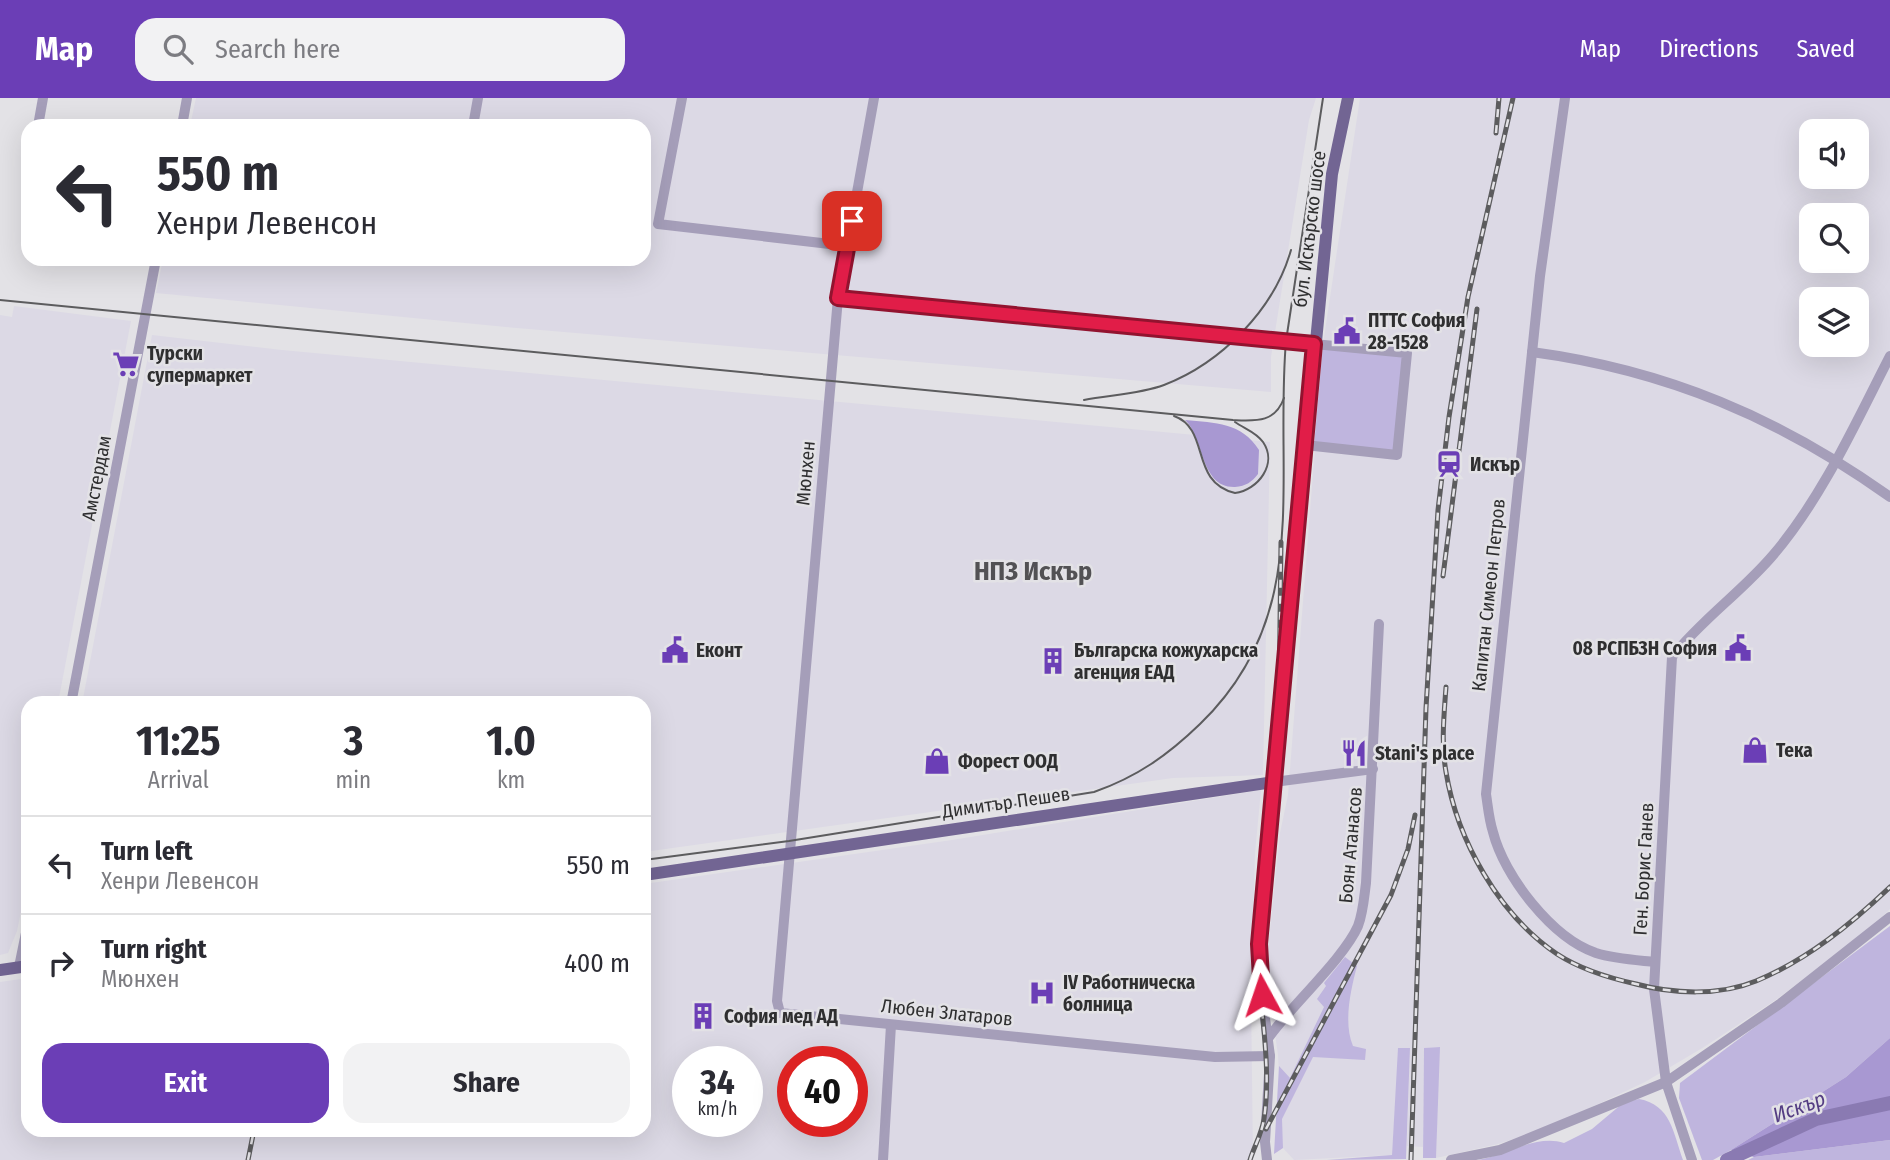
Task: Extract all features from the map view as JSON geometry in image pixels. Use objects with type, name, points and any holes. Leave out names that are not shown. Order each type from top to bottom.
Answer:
[{"type":"main road","name":"бул. Искърско шосе","points":[[1275,782],[1332,174],[1348,98]]},
{"type":"main road","name":"Димитър Пешев","points":[[651,874],[1275,782]]},
{"type":"main road","points":[[0,970],[21,966]]},
{"type":"street","points":[[39,119],[43,98]]},
{"type":"street","points":[[183,119],[187,98]]},
{"type":"street","points":[[474,119],[478,98]]},
{"type":"street","points":[[681,98],[658,224],[847,246]]},
{"type":"street","name":"Мюнхен","points":[[788,854],[838,298],[874,98]]},
{"type":"street","name":"Капитан Симеон Петров","points":[[1565,98],[1532,352],[1486,794],[1493,833],[1507,867],[1526,897],[1576,943],[1595,953],[1655,962]]},
{"type":"street","name":"Амстердам","points":[[73,696],[155,266]]},
{"type":"street","points":[[838,298],[1407,353],[1397,455],[1305,445]]},
{"type":"street","points":[[1532,352],[1629,369],[1676,385],[1782,428],[1838,459],[1890,497]]},
{"type":"street","points":[[1838,459],[1890,356]]},
{"type":"street","name":"Ген. Борис Ганев","points":[[1692,1160],[1666,1082],[1655,996],[1672,657],[1776,551],[1838,459]]},
{"type":"street","name":"Боян Атанасов","points":[[1269,1037],[1288,1010],[1343,948],[1357,927],[1366,883],[1379,624]]},
{"type":"street","name":"Димитър Пешев","points":[[1275,782],[1373,769]]},
{"type":"street","name":"бул. Искърско шосе","points":[[1267,1160],[1265,1142],[1270,1056],[1259,973],[1259,944],[1275,782]]},
{"type":"street","name":"Любен Златаров","points":[[788,854],[777,1001],[780,1013],[1215,1057],[1270,1056]]},
{"type":"street","points":[[1451,1160],[1500,1150],[1666,1082],[1781,1003],[1890,917]]},
{"type":"street","points":[[883,1160],[891,1025]]},
{"type":"shaded area","points":[[196,98],[1316,98],[1309,120],[1271,357],[1271,392],[506,327],[156,293],[162,266],[651,266],[651,119],[192,119]]},
{"type":"shaded area","points":[[1360,98],[1890,98],[1890,909],[1871,928],[1777,999],[1704,1047],[1645,1082],[1545,1129],[1498,1144],[1436,1158],[1439,1047],[1424,1048],[1423,1147],[1407,1146],[1410,1048],[1399,1048],[1392,1155],[1294,1160],[1283,1148],[1278,1055],[1266,969],[1280,833],[1288,795],[1323,344]]},
{"type":"shaded area","points":[[14,306],[131,321],[59,696],[21,696],[21,911],[8,953],[0,955],[0,315],[12,317]]},
{"type":"shaded area","points":[[152,335],[282,350],[1270,442],[1263,775],[1173,778],[651,851],[651,696],[84,696]]},
{"type":"shaded area","points":[[1323,344],[1407,353],[1397,455],[1314,446]]},
{"type":"shaded area","points":[[1185,420],[1227,426],[1244,434],[1259,450],[1258,474],[1248,483],[1235,487],[1224,485],[1215,479]]},
{"type":"shaded area","points":[[1261,790],[1255,853],[1251,992],[1253,1160],[0,1160],[0,982],[21,979],[21,1137],[651,1137],[651,883],[952,840]]},
{"type":"shaded area","points":[[1890,926],[1890,1038],[1846,1077],[1731,1150],[1713,1160],[1702,1160],[1679,1098],[1680,1083]]},
{"type":"shaded area","points":[[1345,957],[1357,966],[1349,1006],[1350,1037],[1353,1046],[1366,1049],[1365,1060],[1313,1057],[1282,1119],[1283,1148],[1274,1154],[1279,1066],[1290,1078],[1324,1007],[1317,999],[1326,986],[1324,983]]},
{"type":"shaded area","points":[[1890,1038],[1890,1140],[1754,1157],[1731,1150],[1846,1077]]},
{"type":"shaded area","points":[[1440,1047],[1436,1158],[1423,1158],[1424,1048]]},
{"type":"shaded area","points":[[1398,1048],[1410,1048],[1406,1159],[1327,1160],[1392,1155]]},
{"type":"shaded area","points":[[1639,1099],[1650,1102],[1664,1114],[1673,1130],[1683,1160],[1478,1160],[1532,1143],[1564,1143],[1592,1129],[1623,1103]]},
{"type":"shaded area","points":[[1890,1140],[1890,1160],[1748,1160],[1754,1157]]},
{"type":"waterway","name":"Искър","points":[[1727,1160],[1816,1119],[1890,1103]]},
{"type":"tram line","points":[[651,859],[789,841],[1094,792],[1151,764],[1200,724],[1236,682],[1260,637],[1274,591],[1284,495],[1286,341],[1323,98]]},
{"type":"tram line","points":[[1084,400],[1155,388],[1205,363],[1242,332],[1258,313],[1272,293],[1291,250]]},
{"type":"tram line","points":[[0,300],[1233,420],[1264,419],[1275,412],[1284,398]]},
{"type":"tram line","points":[[1174,416],[1193,432],[1211,478],[1221,487],[1235,493],[1258,481],[1267,467],[1268,459],[1263,442],[1235,422]]},
{"type":"railway","points":[[1496,133],[1499,98]]},
{"type":"railway","points":[[1411,1160],[1426,708],[1438,510],[1468,297],[1513,98]]},
{"type":"railway","points":[[1443,576],[1477,309]]},
{"type":"railway","points":[[1250,1160],[1263,1124],[1266,1096],[1266,1050],[1259,980],[1258,934],[1279,703],[1281,542]]},
{"type":"railway","points":[[1446,687],[1444,761],[1452,798],[1471,849],[1499,897],[1517,919],[1536,938],[1575,964],[1616,979],[1665,990],[1696,992],[1742,986],[1811,952],[1890,887]]},
{"type":"railway","points":[[1266,1129],[1391,895],[1408,849],[1415,815]]},
{"type":"railway","points":[[248,1160],[253,1137]]},
{"type":"place","name":"ПТТС София 28-1528","points":[[1347,331]]},
{"type":"place","name":"Турски супермаркет","points":[[126,364]]},
{"type":"place","name":"Искър","points":[[1449,464]]},
{"type":"place","name":"08 РСПБЗН София","points":[[1738,648]]},
{"type":"place","name":"Еконт","points":[[675,650]]},
{"type":"place","name":"Българска кожухарска агенция ЕАД","points":[[1053,661]]},
{"type":"place","name":"Тека","points":[[1755,750]]},
{"type":"place","name":"Stani's place","points":[[1354,753]]},
{"type":"place","name":"Форест ООД","points":[[937,761]]},
{"type":"place","name":"IV Работническа болница","points":[[1042,993]]},
{"type":"place","name":"София мед АД","points":[[703,1016]]},
{"type":"district","name":"НПЗ Искър","points":[[1033,571]]},
{"type":"route","points":[[852,221],[838,298],[1314,344],[1259,944],[1262,995]]}]
